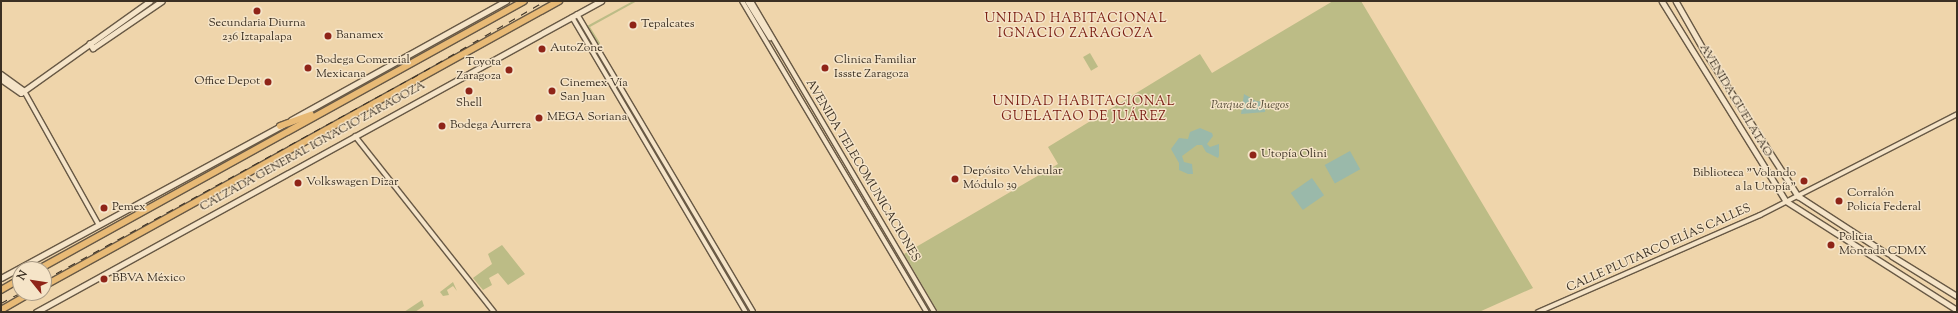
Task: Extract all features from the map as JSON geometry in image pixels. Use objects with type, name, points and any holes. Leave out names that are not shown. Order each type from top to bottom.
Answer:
[{"type":"highway","points":[[52,262],[524,1]]},
{"type":"highway","name":"CALZADA GENERAL IGNACIO ZARAGOZA","points":[[52,282],[559,1]]},
{"type":"highway","points":[[280,126],[328,109]]},
{"type":"highway","points":[[1,290],[12,284]]},
{"type":"highway","points":[[1,310],[17,301]]},
{"type":"main road","points":[[23,92],[150,1]]},
{"type":"main road","points":[[90,43],[93,48],[162,1]]},
{"type":"main road","points":[[1,278],[506,1]]},
{"type":"main road","name":"CALZADA GENERAL IGNACIO ZARAGOZA","points":[[36,312],[601,1]]},
{"type":"main road","name":"AVENIDA GUELATAO","points":[[1662,1],[1786,201],[1957,310]]},
{"type":"main road","name":"AVENIDA GUELATAO","points":[[1676,1],[1704,50],[1798,196],[1881,250]]},
{"type":"main road","points":[[105,32],[108,38]]},
{"type":"main road","points":[[1,74],[23,92]]},
{"type":"main road","points":[[1,79],[23,92]]},
{"type":"main road","name":"AVENIDA GUELATAO","points":[[1892,256],[1957,296]]},
{"type":"street","name":"AVENIDA TELECOMUNICACIONES","points":[[742,1],[769,44],[927,312]]},
{"type":"street","name":"AVENIDA TELECOMUNICACIONES","points":[[747,1],[765,33],[769,44]]},
{"type":"street","name":"AVENIDA TELECOMUNICACIONES","points":[[751,1],[934,312]]},
{"type":"street","points":[[577,14],[753,312]]},
{"type":"street","points":[[572,17],[746,312]]},
{"type":"street","name":"AVENIDA TELECOMUNICACIONES","points":[[765,33],[774,41]]},
{"type":"street","points":[[23,92],[30,100],[99,225]]},
{"type":"street","name":"CALLE PLUTARCO ELÍAS CALLES","points":[[1538,312],[1760,215],[1957,114]]},
{"type":"street","points":[[355,136],[494,312]]},
{"type":"street","points":[[890,249],[891,245],[895,245]]},
{"type":"street","name":"AVENIDA GUELATAO","points":[[1881,250],[1892,256]]},
{"type":"green space","points":[[633,1],[637,1],[590,27],[600,43],[599,46],[587,26]]},
{"type":"green space","name":"Utopía Olini","points":[[1333,1],[1361,1],[1533,288],[1479,312],[938,312],[904,254],[1058,164],[1048,147],[1200,54],[1212,73]]},
{"type":"green space","points":[[1090,53],[1098,67],[1091,71],[1083,57]]},
{"type":"green space","points":[[502,245],[525,274],[508,285],[498,273],[489,278],[492,285],[483,290],[473,278],[492,264],[488,254]]},
{"type":"green space","points":[[453,282],[457,291],[453,286],[447,290],[449,295],[443,296],[440,292]]},
{"type":"green space","points":[[422,300],[424,306],[415,312],[404,312]]},
{"type":"shaded area","points":[[1244,94],[1256,101],[1266,102],[1265,112],[1241,114]]},
{"type":"shaded area","points":[[1200,128],[1212,133],[1213,136],[1207,144],[1210,147],[1219,144],[1219,156],[1218,158],[1206,152],[1202,145],[1197,145],[1182,156],[1184,162],[1192,164],[1193,174],[1188,174],[1179,170],[1179,163],[1171,149],[1179,138],[1188,139],[1190,132]]},
{"type":"shaded area","points":[[1350,151],[1360,169],[1335,183],[1325,165]]},
{"type":"shaded area","points":[[1312,178],[1324,195],[1303,210],[1291,193]]},
{"type":"railway","points":[[52,276],[412,78],[545,1]]},
{"type":"railway","points":[[1,303],[12,297]]},
{"type":"place","name":"Secundaria Diurna 236 Iztapalapa","points":[[257,11]]},
{"type":"place","name":"Tepalcates","points":[[633,25]]},
{"type":"place","name":"Banamex","points":[[328,36]]},
{"type":"place","name":"AutoZone","points":[[542,49]]},
{"type":"place","name":"Bodega Comercial Mexicana","points":[[308,68]]},
{"type":"place","name":"Clinica Familiar Issste Zaragoza","points":[[825,68]]},
{"type":"place","name":"Toyota Zaragoza","points":[[509,70]]},
{"type":"place","name":"Office Depot","points":[[268,82]]},
{"type":"place","name":"Shell","points":[[469,91]]},
{"type":"place","name":"Cinemex Vía San Juan","points":[[552,91]]},
{"type":"place","name":"MEGA Soriana","points":[[539,118]]},
{"type":"place","name":"Bodega Aurrera","points":[[442,126]]},
{"type":"place","name":"Utopía Olini","points":[[1253,155]]},
{"type":"place","name":"Depósito Vehicular Módulo 39","points":[[955,179]]},
{"type":"place","name":"Biblioteca \"Volando a la Utopía\"","points":[[1804,181]]},
{"type":"place","name":"Volkswagen Dizar","points":[[298,183]]},
{"type":"place","name":"Corralón Policía Federal","points":[[1839,201]]},
{"type":"place","name":"Pemex","points":[[104,208]]},
{"type":"place","name":"Policia Montada CDMX","points":[[1831,245]]},
{"type":"place","name":"BBVA México","points":[[104,279]]},
{"type":"district","name":"UNIDAD HABITACIONAL IGNACIO ZARAGOZA","points":[[1076,28]]},
{"type":"district","name":"UNIDAD HABITACIONAL GUELATAO DE JUÁREZ","points":[[1084,110]]},
{"type":"park label","name":"Parque de Juegos","points":[[1250,106]]}]
